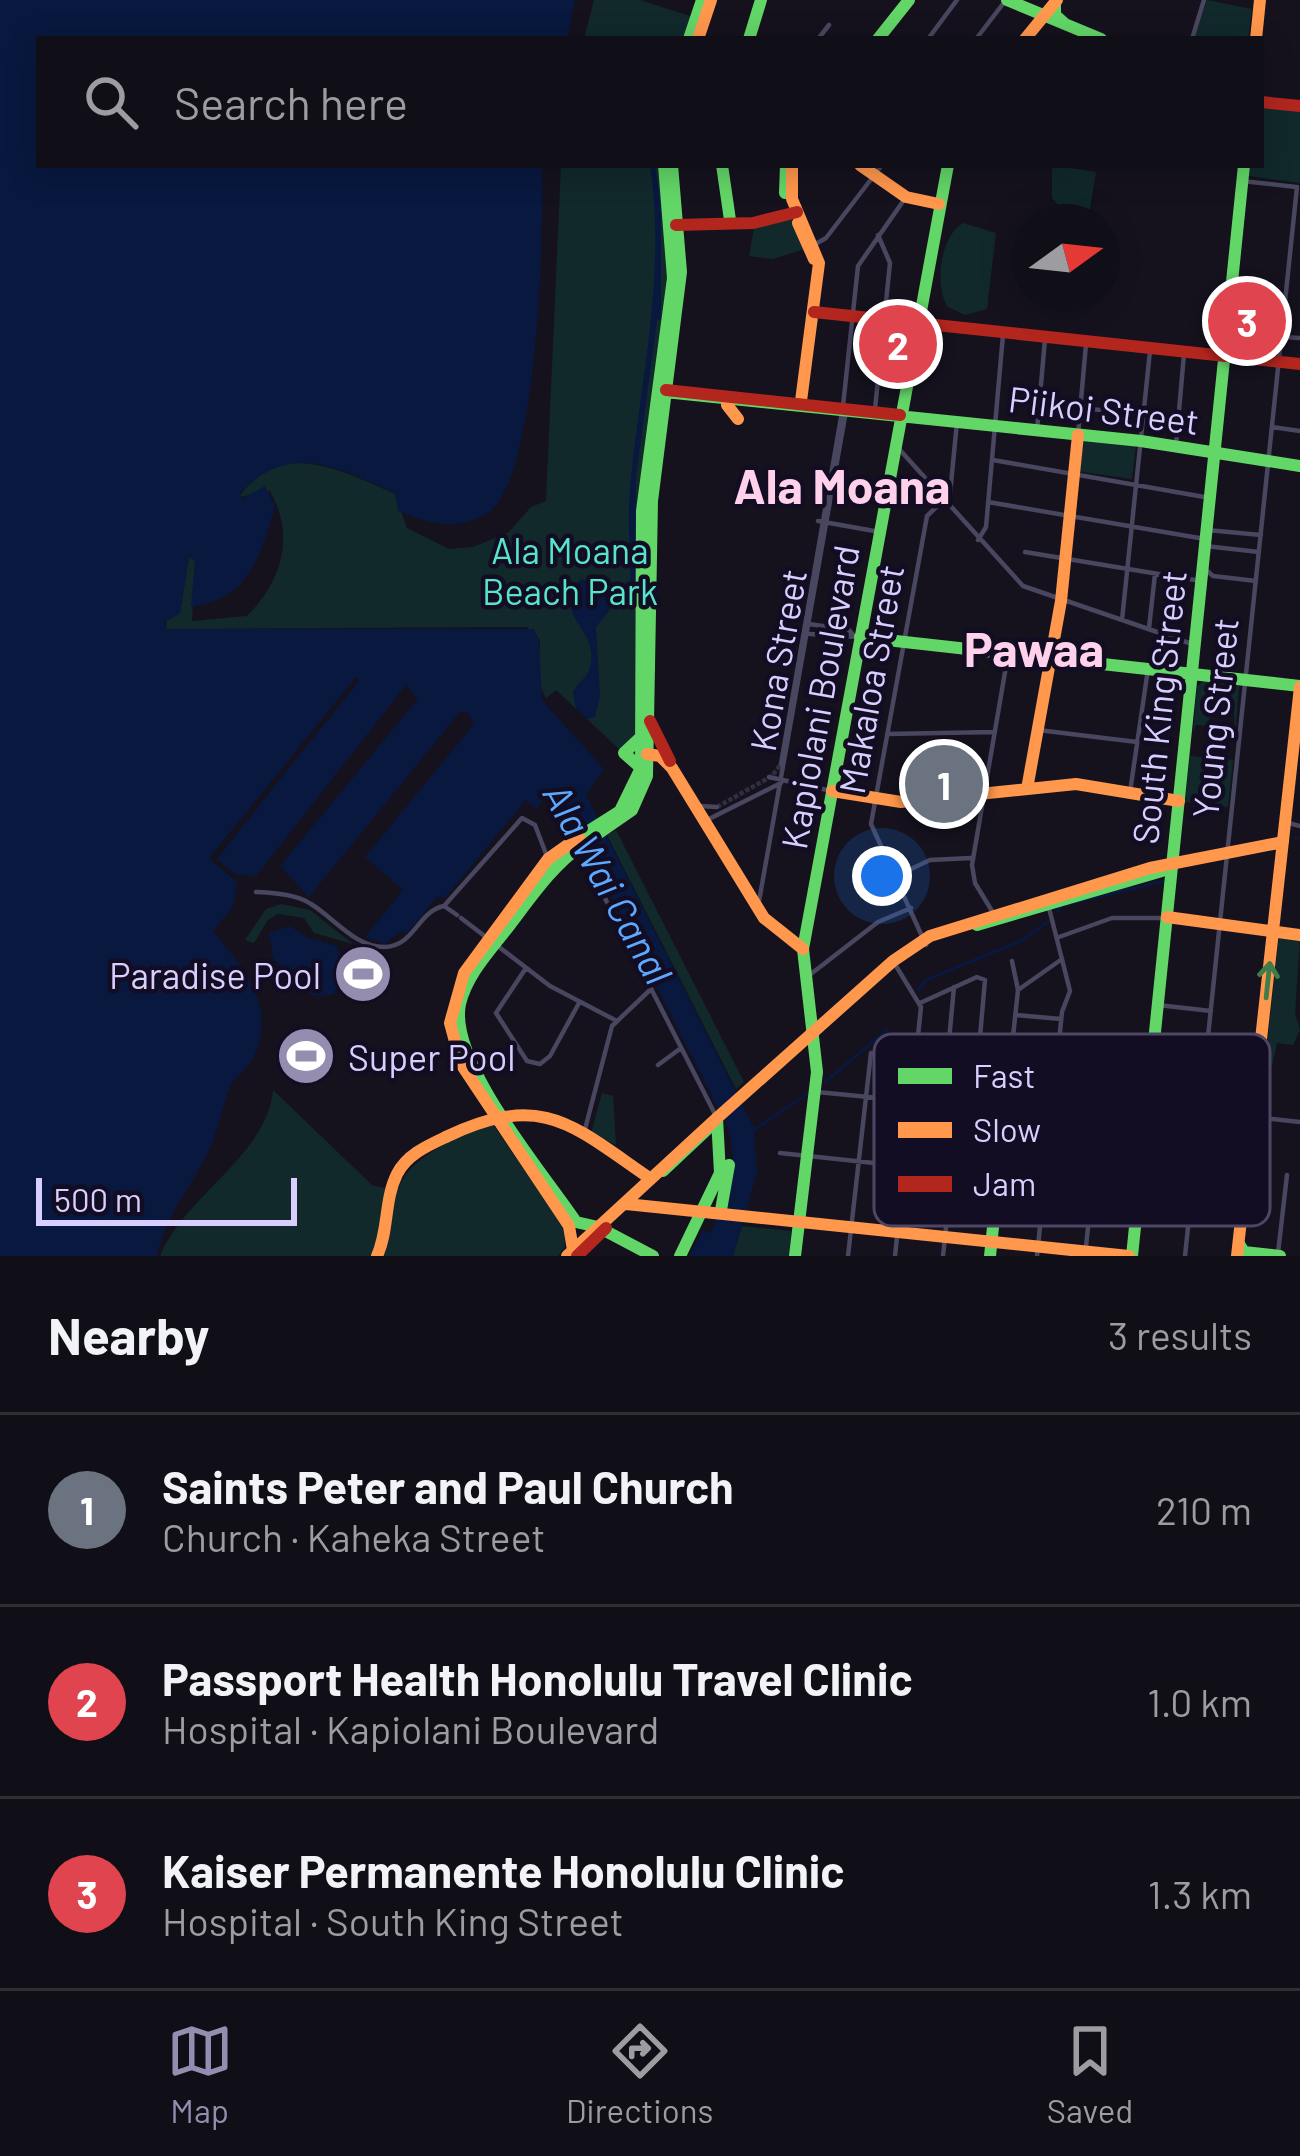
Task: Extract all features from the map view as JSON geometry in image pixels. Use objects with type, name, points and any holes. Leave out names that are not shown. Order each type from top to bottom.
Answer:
[{"type":"main road","points":[[695,36],[706,0]]},
{"type":"main road","points":[[750,36],[761,0]]},
{"type":"main road","points":[[886,36],[909,0]]},
{"type":"main road","points":[[1006,0],[1094,36]]},
{"type":"main road","points":[[1256,36],[1261,0]]},
{"type":"main road","points":[[1027,36],[1056,1]]},
{"type":"main road","points":[[1056,1],[1055,15],[1065,24]]},
{"type":"main road","points":[[1264,102],[1300,106]]},
{"type":"main road","points":[[573,1255],[570,1228],[469,1060],[459,1030],[463,991],[491,943],[553,855],[607,827],[631,800],[645,763],[650,720],[650,522],[676,225],[668,168]]},
{"type":"main road","points":[[722,168],[730,220]]},
{"type":"main road","points":[[789,168],[785,191],[813,245],[817,272],[803,404]]},
{"type":"main road","name":"Kapiolani Boulevard","points":[[797,1251],[821,1026],[807,1004],[803,949],[947,168]]},
{"type":"main road","name":"South King Street","points":[[1155,1034],[1244,168]]},
{"type":"main road","points":[[878,170],[906,197],[939,204]]},
{"type":"main road","points":[[710,220],[723,214],[726,202]]},
{"type":"main road","points":[[676,225],[710,220],[764,224],[795,213]]},
{"type":"main road","points":[[814,312],[1300,364]]},
{"type":"main road","name":"Piikoi Street","points":[[664,390],[692,389],[713,397]]},
{"type":"main road","points":[[664,390],[642,511],[642,735],[624,753],[672,768]]},
{"type":"main road","name":"Piikoi Street","points":[[664,390],[1141,441],[1300,466]]},
{"type":"main road","points":[[713,397],[737,419]]},
{"type":"main road","name":"Piikoi Street","points":[[844,410],[875,409],[901,416]]},
{"type":"main road","points":[[1027,789],[1061,601],[1078,434]]},
{"type":"main road","points":[[857,637],[1009,649],[1051,659],[1300,687],[1293,824],[1283,842],[1263,1034]]},
{"type":"main road","points":[[650,720],[672,768],[758,908],[781,934],[803,949]]},
{"type":"main road","points":[[645,763],[663,758],[672,768]]},
{"type":"main road","points":[[832,790],[874,800],[984,797],[1076,784],[1179,801]]},
{"type":"main road","points":[[581,840],[457,987],[450,1023],[461,1064],[518,1130],[576,1222],[601,1228],[653,1256]]},
{"type":"main road","points":[[573,1255],[793,1050],[925,942],[995,916],[1172,865],[1283,842]]},
{"type":"main road","points":[[1151,872],[1174,844]]},
{"type":"main road","points":[[1151,872],[1164,875],[1170,886]]},
{"type":"main road","points":[[1167,917],[1274,927],[1300,934]]},
{"type":"main road","points":[[793,1050],[807,1048],[817,1059]]},
{"type":"main road","points":[[478,1120],[487,1109],[484,1096]]},
{"type":"main road","points":[[518,1130],[517,1118],[524,1112]]},
{"type":"main road","points":[[377,1256],[399,1168],[416,1153],[478,1120],[524,1112],[554,1113],[651,1179]]},
{"type":"main road","points":[[681,1256],[720,1211],[726,1140],[717,1118]]},
{"type":"main road","points":[[626,1204],[945,1238],[991,1249],[1131,1256]]},
{"type":"main road","name":"South King Street","points":[[1131,1256],[1135,1226]]},
{"type":"main road","points":[[1238,1249],[1279,1256]]},
{"type":"street","points":[[930,36],[957,0]]},
{"type":"street","points":[[978,36],[1006,0]]},
{"type":"street","points":[[1193,36],[1204,0]]},
{"type":"street","points":[[820,36],[829,25]]},
{"type":"street","points":[[813,245],[878,170]]},
{"type":"street","points":[[1242,181],[1299,187]]},
{"type":"street","name":"Young Street","points":[[1208,1034],[1299,187]]},
{"type":"street","name":"Kona Street","points":[[758,908],[844,410],[859,266],[906,197]]},
{"type":"street","points":[[875,409],[890,261],[878,235]]},
{"type":"street","points":[[978,540],[988,502],[1004,329]]},
{"type":"street","points":[[1036,430],[1046,334]]},
{"type":"street","points":[[1282,337],[1300,338]]},
{"type":"street","points":[[1078,434],[1087,338]]},
{"type":"street","points":[[1122,622],[1150,345]]},
{"type":"street","points":[[1176,446],[1185,349]]},
{"type":"street","points":[[1080,408],[1142,414]]},
{"type":"street","name":"Makaloa Street","points":[[925,942],[872,833],[874,800],[927,516],[951,492],[957,422]]},
{"type":"street","points":[[1272,428],[1300,430]]},
{"type":"street","points":[[896,445],[1016,580],[1061,601],[1195,644]]},
{"type":"street","points":[[892,467],[902,460],[911,464]]},
{"type":"street","points":[[993,460],[1210,498]]},
{"type":"street","points":[[988,502],[1206,538],[1259,552]]},
{"type":"street","points":[[823,522],[880,532]]},
{"type":"street","points":[[1206,538],[1261,535]]},
{"type":"street","points":[[1025,552],[1201,581]]},
{"type":"street","points":[[1203,565],[1214,577],[1256,581]]},
{"type":"street","points":[[1148,630],[1155,574]]},
{"type":"street","points":[[808,624],[848,630],[857,637]]},
{"type":"street","points":[[807,633],[847,640],[857,637]]},
{"type":"street","name":"Kona Street","points":[[781,764],[807,633]]},
{"type":"street","points":[[995,916],[975,883],[973,858],[1009,649]]},
{"type":"street","points":[[1130,792],[1148,669]]},
{"type":"street","points":[[1038,730],[1137,742]]},
{"type":"street","points":[[887,734],[996,732]]},
{"type":"street","points":[[769,777],[832,790]]},
{"type":"street","points":[[701,814],[782,779]]},
{"type":"street","points":[[701,814],[717,807],[701,814]]},
{"type":"street","points":[[256,892],[305,900],[358,938],[383,947],[402,942],[431,910],[444,906],[522,818],[531,820],[553,855]]},
{"type":"street","points":[[896,876],[930,860],[973,858]]},
{"type":"street","points":[[586,861],[717,1118]]},
{"type":"street","points":[[746,886],[762,890]]},
{"type":"street","points":[[1047,901],[1070,993],[1060,1034]]},
{"type":"street","points":[[444,906],[526,968],[615,1020]]},
{"type":"street","points":[[804,978],[816,975],[884,918],[911,908]]},
{"type":"street","points":[[1059,937],[1112,918],[1167,917]]},
{"type":"street","points":[[1018,990],[1062,959]]},
{"type":"street","points":[[1012,961],[1018,990],[1014,1034]]},
{"type":"street","points":[[895,963],[920,1003],[918,1034]]},
{"type":"street","points":[[526,968],[496,1013],[529,1062],[542,1063],[550,1057],[579,1003]]},
{"type":"street","points":[[920,1003],[983,977],[979,1034]]},
{"type":"street","points":[[950,1034],[954,987]]},
{"type":"street","points":[[584,1133],[615,1020],[651,988]]},
{"type":"street","points":[[1158,1005],[1211,1011]]},
{"type":"street","points":[[1016,1015],[1061,1019]]},
{"type":"street","points":[[658,1065],[681,1048]]},
{"type":"street","points":[[848,1256],[864,1096],[874,1053]]},
{"type":"street","points":[[815,1092],[874,1097]]},
{"type":"street","points":[[1270,1119],[1300,1122]]},
{"type":"street","points":[[780,1154],[874,1164]]},
{"type":"street","points":[[1279,1256],[1287,1175]]},
{"type":"street","points":[[896,1256],[899,1226]]},
{"type":"street","points":[[943,1256],[946,1226]]},
{"type":"street","name":"Young Street","points":[[1185,1256],[1188,1226]]},
{"type":"green space","points":[[594,0],[640,0],[693,17],[686,36],[585,36]]},
{"type":"green space","points":[[1207,0],[1252,9],[1248,36],[1195,36]]},
{"type":"green space","points":[[1264,107],[1300,111],[1300,183],[1249,176],[1249,168],[1264,168]]},
{"type":"green space","name":"Ala Moana Beach Park","points":[[561,168],[660,168],[670,266],[646,450],[636,740],[619,749],[556,690],[546,698],[538,681],[540,640],[527,627],[166,629],[167,617],[180,612],[189,557],[195,560],[192,621],[247,616],[269,589],[283,542],[278,508],[270,491],[239,497],[273,468],[312,464],[395,494],[407,528],[449,549],[473,547],[509,532],[531,507],[546,501]]},
{"type":"green space","points":[[1052,168],[1096,172],[1091,204],[1057,204],[1052,198]]},
{"type":"green space","points":[[791,218],[808,248],[773,259],[749,256],[754,228]]},
{"type":"green space","points":[[963,223],[996,233],[987,309],[965,315],[948,307],[941,287],[944,250]]},
{"type":"green space","points":[[1081,439],[1136,446],[1132,479],[1076,471]]},
{"type":"green space","points":[[1204,681],[1239,686],[1235,740],[1234,707],[1227,707],[1226,713],[1210,711],[1208,726],[1196,725],[1193,733],[1197,686]]},
{"type":"green space","points":[[1190,756],[1233,760],[1228,807],[1185,802]]},
{"type":"green space","points":[[616,830],[744,1082],[736,1089],[607,835]]},
{"type":"green space","points":[[281,904],[310,910],[353,944],[314,933],[304,918],[278,914],[268,920],[254,943],[245,940],[266,909]]},
{"type":"green space","points":[[1279,934],[1300,939],[1295,1013],[1300,1030],[1293,1045],[1277,1043],[1272,1067],[1268,1034]]},
{"type":"green space","points":[[273,1090],[372,1185],[397,1191],[412,1168],[433,1151],[482,1125],[494,1126],[564,1229],[565,1247],[558,1256],[160,1256],[187,1214],[256,1135]]},
{"type":"green space","points":[[602,1093],[613,1096],[616,1145],[591,1133]]},
{"type":"green space","points":[[742,1226],[791,1231],[790,1256],[733,1256]]},
{"type":"water","name":"Ala Wai Canal","points":[[0,0],[575,0],[568,36],[36,36],[36,168],[542,168],[535,352],[528,407],[504,493],[475,520],[442,524],[398,511],[395,493],[334,468],[297,463],[278,467],[240,493],[242,499],[265,486],[275,506],[249,572],[226,595],[191,606],[195,560],[189,557],[180,613],[163,623],[167,629],[534,629],[539,640],[542,700],[604,769],[586,795],[754,1128],[757,1173],[733,1256],[689,1256],[703,1230],[710,1233],[726,1195],[733,1156],[728,1128],[579,833],[550,793],[536,809],[526,800],[445,898],[437,897],[406,934],[401,931],[385,944],[365,937],[403,890],[365,857],[474,724],[468,713],[460,712],[309,897],[280,866],[418,699],[406,685],[256,876],[237,875],[216,860],[360,677],[209,858],[237,882],[233,907],[213,931],[254,989],[262,1020],[260,1038],[252,1061],[231,1085],[210,1148],[171,1216],[157,1256],[0,1256]]},
{"type":"water","points":[[650,168],[655,168],[661,209],[661,319],[657,320],[636,477],[635,597],[630,604],[612,607],[596,627],[600,696],[595,717],[587,719],[576,709],[573,692],[589,672],[590,647],[573,615],[568,593],[581,579],[601,586],[615,601],[631,597],[630,492],[651,321]]},
{"type":"water","points":[[290,926],[308,938],[337,946],[345,975],[333,995],[312,996],[273,958],[269,933]]},
{"type":"pier","points":[[356,677],[359,681],[216,858],[244,882],[237,882],[210,857]]},
{"type":"waterway","points":[[1295,837],[1300,838]]},
{"type":"waterway","points":[[1057,912],[1063,905],[1165,881]]},
{"type":"waterway","points":[[918,990],[926,980],[1021,941],[1049,921]]},
{"type":"waterway","points":[[882,1034],[887,1030]]},
{"type":"waterway","points":[[825,1082],[874,1041]]},
{"type":"waterway","points":[[754,1130],[807,1094]]},
{"type":"tunnel","points":[[717,807],[772,776],[781,764]]},
{"type":"traffic: fast","points":[[690,36],[702,0]]},
{"type":"traffic: fast","points":[[750,36],[761,0]]},
{"type":"traffic: fast","points":[[880,36],[909,0]]},
{"type":"traffic: fast","points":[[1007,0],[1094,36]]},
{"type":"traffic: fast","points":[[1055,2],[1055,15],[1065,24]]},
{"type":"traffic: fast","points":[[579,837],[620,811],[641,768],[642,511],[673,278],[664,168]]},
{"type":"traffic: fast","points":[[583,844],[632,810],[647,776],[652,501],[681,272],[672,168]]},
{"type":"traffic: fast","points":[[722,168],[730,220]]},
{"type":"traffic: fast","points":[[785,193],[786,168]]},
{"type":"traffic: fast","points":[[795,1256],[817,1072],[803,949],[947,168]]},
{"type":"traffic: fast","points":[[1155,1034],[1244,168]]},
{"type":"traffic: fast","points":[[665,392],[1141,441],[1300,466]]},
{"type":"traffic: fast","points":[[860,637],[1300,686]]},
{"type":"traffic: fast","points":[[640,738],[624,753],[641,768]]},
{"type":"traffic: fast","points":[[583,844],[543,882],[474,972],[460,1004],[460,1028],[483,1086],[576,1222],[598,1227],[653,1256]]},
{"type":"traffic: fast","points":[[977,925],[1162,871]]},
{"type":"traffic: fast","points":[[680,1256],[720,1173],[717,1118]]},
{"type":"traffic: fast","points":[[663,1171],[713,1124]]},
{"type":"traffic: fast","points":[[721,1210],[729,1165]]},
{"type":"traffic: fast","points":[[990,1256],[993,1226]]},
{"type":"traffic: fast","points":[[1132,1256],[1135,1226]]},
{"type":"traffic: fast","points":[[1239,1244],[1244,1252],[1280,1256]]},
{"type":"traffic: slow","points":[[699,36],[711,0]]},
{"type":"traffic: slow","points":[[1027,36],[1057,0]]},
{"type":"traffic: slow","points":[[1256,36],[1260,0]]},
{"type":"traffic: slow","points":[[792,168],[792,199],[819,263],[801,401]]},
{"type":"traffic: slow","points":[[864,168],[906,197],[939,204]]},
{"type":"traffic: slow","points":[[798,223],[814,259]]},
{"type":"traffic: slow","points":[[727,405],[738,419]]},
{"type":"traffic: slow","points":[[1027,789],[1061,601],[1078,435]]},
{"type":"traffic: slow","points":[[1262,1034],[1300,687]]},
{"type":"traffic: slow","points":[[647,754],[660,756],[672,768],[764,918],[803,949]]},
{"type":"traffic: slow","points":[[832,791],[901,802],[1076,784],[1179,801]]},
{"type":"traffic: slow","points":[[574,1256],[569,1226],[461,1064],[450,1023],[464,973],[548,859],[579,837]]},
{"type":"traffic: slow","points":[[717,1118],[893,961],[930,936],[1150,868],[1283,842]]},
{"type":"traffic: slow","points":[[1167,917],[1300,935]]},
{"type":"traffic: slow","points":[[377,1256],[401,1167],[426,1147],[481,1123],[509,1116],[556,1121],[578,1130],[651,1179]]},
{"type":"traffic: slow","points":[[567,1256],[717,1118]]},
{"type":"traffic: slow","points":[[626,1204],[1129,1256]]},
{"type":"traffic: slow","points":[[1237,1256],[1240,1226]]},
{"type":"traffic: jam","points":[[1264,102],[1300,106]]},
{"type":"traffic: jam","points":[[676,225],[753,223],[797,212]]},
{"type":"traffic: jam","points":[[814,312],[1300,364]]},
{"type":"traffic: jam","points":[[666,390],[900,415]]},
{"type":"traffic: jam","points":[[650,721],[670,761]]},
{"type":"traffic: jam","points":[[577,1256],[606,1228]]},
{"type":"place","name":"Kaiser Permanente Honolulu Clinic","points":[[1247,321]]},
{"type":"place","name":"Passport Health Honolulu Travel Clinic","points":[[898,344]]},
{"type":"place","name":"Saints Peter and Paul Church","points":[[944,784]]},
{"type":"place","name":"Paradise Pool","points":[[363,974]]},
{"type":"place","name":"Super Pool","points":[[306,1056]]},
{"type":"district","name":"Ala Moana","points":[[842,485]]},
{"type":"district","name":"Pawaa","points":[[1034,648]]}]
